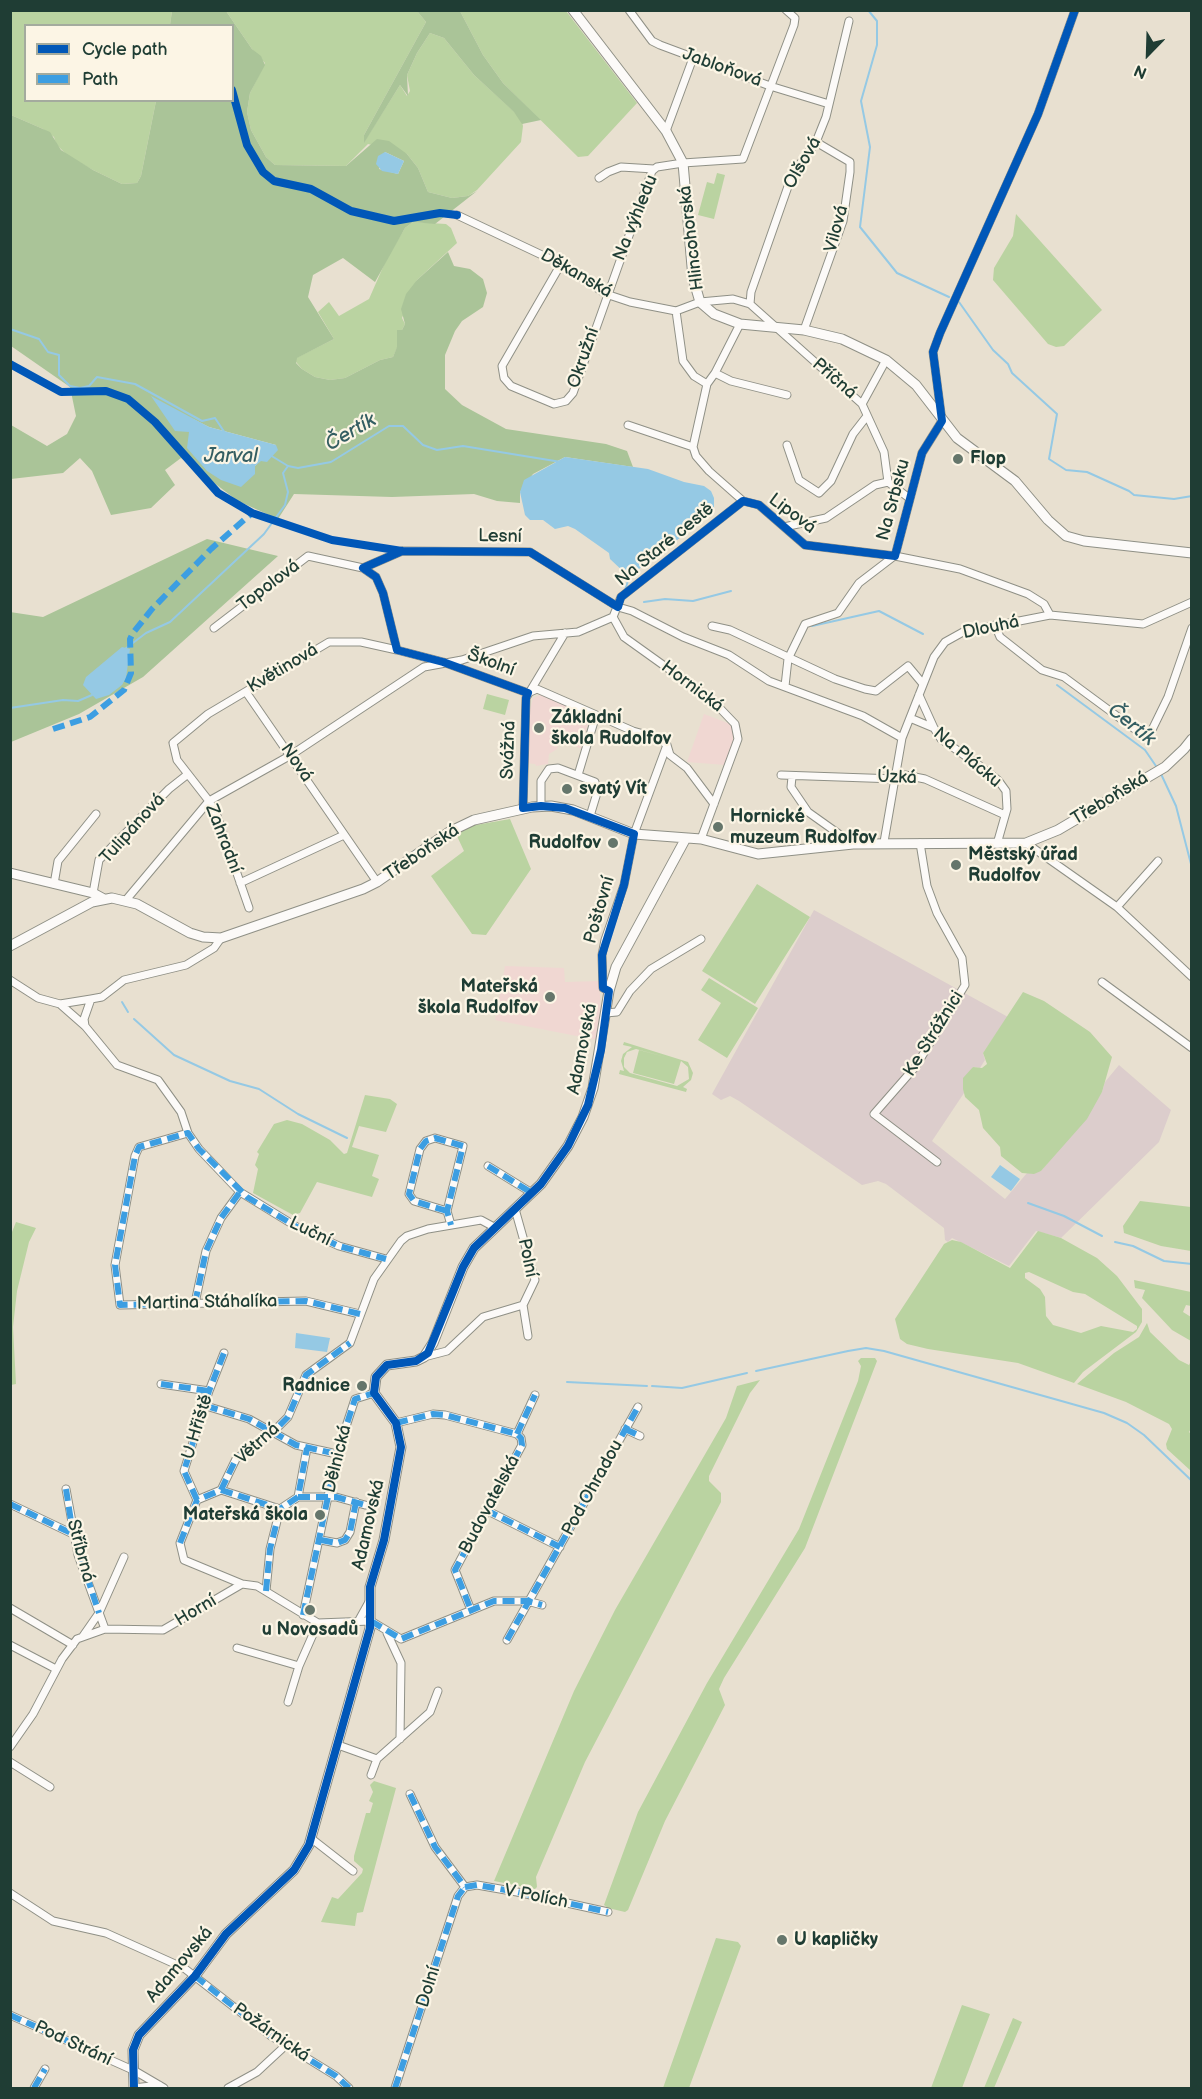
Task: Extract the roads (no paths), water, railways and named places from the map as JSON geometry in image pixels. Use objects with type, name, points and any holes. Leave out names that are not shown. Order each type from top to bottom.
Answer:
[{"type":"street","name":"Hlincohorská","points":[[573,10],[666,130],[683,163],[693,278],[700,302],[714,314],[740,324],[804,330],[843,339],[886,360],[916,385],[942,421],[970,449],[1015,481],[1048,520],[1066,536],[1084,541],[1191,553]]},
{"type":"street","name":"Jabloňová","points":[[629,10],[652,40],[693,58],[770,86],[829,104]]},
{"type":"street","points":[[770,86],[794,25],[795,18],[786,10]]},
{"type":"street","points":[[942,421],[933,352],[1038,114],[1075,10]]},
{"type":"street","name":"Olšová","points":[[750,304],[752,292],[792,175],[816,142],[829,104],[849,21]]},
{"type":"street","points":[[666,130],[693,58]]},
{"type":"street","name":"Na výhledu","points":[[606,294],[654,169],[683,163],[743,159],[770,86]]},
{"type":"street","name":"Vilová","points":[[804,330],[843,220],[850,172],[850,162],[816,142]]},
{"type":"street","points":[[599,178],[621,167],[654,169]]},
{"type":"street","name":"Děkanská","points":[[456,215],[501,233],[561,264],[606,294],[676,311]]},
{"type":"street","name":"Okružní","points":[[561,264],[504,359],[502,372],[511,386],[549,404],[561,403],[570,398],[606,294]]},
{"type":"street","points":[[707,384],[694,376],[683,361],[676,311],[700,302],[733,299],[750,304],[777,329]]},
{"type":"street","points":[[628,425],[693,447],[707,384],[740,324]]},
{"type":"street","name":"Příčná","points":[[777,329],[862,404],[884,452],[888,482]]},
{"type":"street","points":[[862,404],[886,360]]},
{"type":"street","points":[[715,373],[731,381],[787,395]]},
{"type":"street","points":[[787,445],[799,480],[819,493],[831,481],[853,434],[867,416]]},
{"type":"street","name":"Na Srbsku","points":[[895,556],[922,453],[942,421]]},
{"type":"street","name":"Lipová","points":[[693,447],[696,456],[709,471],[743,501],[759,505],[796,540],[813,548],[895,556],[960,569],[1008,585],[1044,604],[1050,615]]},
{"type":"street","points":[[784,527],[826,518],[875,485],[888,482],[909,498]]},
{"type":"street","name":"Na Staré cestě","points":[[613,617],[621,597],[743,501]]},
{"type":"street","name":"Lesní","points":[[363,568],[402,550],[530,552],[618,607],[632,611],[682,637],[729,655],[762,677],[862,716],[902,738]]},
{"type":"street","name":"Topolová","points":[[214,628],[308,556],[363,568]]},
{"type":"street","points":[[785,686],[788,658],[805,624],[838,613],[859,583],[895,556]]},
{"type":"street","points":[[363,568],[376,577],[383,593],[397,650]]},
{"type":"street","points":[[1050,615],[1143,624],[1191,602]]},
{"type":"street","name":"Dlouhá","points":[[884,842],[902,738],[933,657],[945,642],[963,632],[1050,615]]},
{"type":"street","points":[[126,900],[209,801],[291,755],[424,667],[462,660],[533,636],[565,633],[596,626],[613,617]]},
{"type":"street","name":"Hornická","points":[[613,617],[624,637],[712,700],[735,723],[738,739],[701,839]]},
{"type":"street","points":[[995,625],[1000,637],[1042,670],[1064,677],[1144,736],[1149,736],[1168,697],[1191,628]]},
{"type":"street","points":[[712,626],[752,639],[835,679],[876,691],[908,666],[923,684]]},
{"type":"street","name":"Svážná","points":[[523,808],[526,698],[565,633]]},
{"type":"street","name":"Květinová","points":[[173,743],[208,714],[329,642],[360,642],[443,662]]},
{"type":"street","name":"Školní","points":[[443,662],[528,693],[537,689],[633,731],[658,738],[667,745],[670,755],[687,768],[714,804]]},
{"type":"street","name":"Nová","points":[[246,692],[377,882]]},
{"type":"street","points":[[919,695],[934,728]]},
{"type":"street","points":[[578,775],[596,715]]},
{"type":"street","name":"Na Plácku","points":[[910,718],[934,728],[941,740],[998,780],[1006,791],[1005,815],[997,844]]},
{"type":"street","name":"Třeboňská","points":[[10,946],[43,926],[104,898],[126,900],[190,933],[221,939],[250,931],[377,882],[461,826],[474,820],[541,806],[565,808],[634,834],[701,839],[768,855],[884,842],[1026,843],[1058,830],[1165,767],[1191,739]]},
{"type":"street","name":"Zahradní","points":[[173,743],[177,760],[209,801],[249,908]]},
{"type":"street","name":"Poštovní","points":[[606,990],[602,955],[604,940],[624,885],[634,834],[667,745]]},
{"type":"street","points":[[541,806],[541,781],[549,769],[558,768],[590,779],[597,786],[590,816]]},
{"type":"street","name":"Tulipánová","points":[[93,893],[99,860],[169,789],[188,774]]},
{"type":"street","name":"Úzká","points":[[781,775],[896,778],[905,775],[925,779],[1005,815]]},
{"type":"street","points":[[792,777],[791,787],[808,812],[853,844]]},
{"type":"street","points":[[54,884],[58,861],[96,814]]},
{"type":"street","points":[[240,883],[344,835]]},
{"type":"street","name":"Adamovská","points":[[424,1357],[433,1343],[466,1261],[494,1227],[532,1193],[561,1158],[584,1117],[597,1070],[606,1013],[606,990],[623,953],[686,838]]},
{"type":"street","name":"Ke Strážnici","points":[[920,843],[931,895],[962,958],[965,985],[916,1066],[874,1114],[937,1162]]},
{"type":"street","points":[[1026,843],[1089,890],[1117,907],[1191,977]]},
{"type":"street","points":[[1117,907],[1158,861]]},
{"type":"street","points":[[10,873],[93,893],[104,898]]},
{"type":"street","points":[[10,980],[38,998],[60,1004],[102,997],[124,980],[186,965],[214,948],[221,939]]},
{"type":"street","points":[[606,1013],[617,1012],[630,991],[651,969],[701,939]]},
{"type":"street","points":[[1102,982],[1191,1048]]},
{"type":"street","points":[[85,1026],[84,1019],[91,999]]},
{"type":"street","name":"Luční","points":[[60,1004],[85,1026],[117,1065],[158,1080],[181,1112],[188,1133],[199,1149],[240,1192],[297,1227],[339,1246],[386,1259]]},
{"type":"street","name":"Martina Stáhalíka","points":[[188,1133],[139,1147],[135,1156],[115,1265],[120,1305],[306,1301],[360,1314]]},
{"type":"street","points":[[447,1211],[414,1201],[409,1194],[420,1149],[426,1141],[435,1138],[463,1146],[447,1211],[451,1225]]},
{"type":"street","points":[[488,1166],[532,1193]]},
{"type":"street","points":[[195,1303],[206,1251],[221,1218],[240,1192]]},
{"type":"street","name":"Polní","points":[[515,1209],[535,1280],[523,1305],[528,1336]]},
{"type":"street","points":[[360,1314],[374,1279],[386,1259],[407,1236],[481,1220],[494,1227]]},
{"type":"street","name":"Polní","points":[[424,1357],[447,1351],[483,1317],[523,1305]]},
{"type":"street","name":"Větrná","points":[[221,1490],[236,1459],[273,1432],[288,1417],[306,1375],[350,1343],[360,1314]]},
{"type":"street","name":"U Hřiště","points":[[198,1500],[184,1471],[209,1391],[224,1353]]},
{"type":"street","points":[[374,1393],[374,1381],[387,1365],[416,1361],[424,1357]]},
{"type":"street","points":[[160,1384],[209,1391]]},
{"type":"street","name":"Adamovská","points":[[134,2088],[133,2050],[139,2036],[195,1976],[226,1934],[294,1870],[312,1839],[371,1621],[369,1602],[401,1447],[396,1423],[374,1393]]},
{"type":"street","name":"Dělnická","points":[[303,1615],[321,1540],[337,1454],[355,1399],[374,1393]]},
{"type":"street","name":"Budovatelská","points":[[471,1610],[455,1570],[522,1445],[517,1434],[535,1395]]},
{"type":"street","points":[[206,1406],[249,1419],[280,1438],[307,1448],[337,1454]]},
{"type":"street","name":"Pod Ohradou","points":[[507,1640],[638,1407]]},
{"type":"street","name":"Budovatelská","points":[[396,1423],[433,1414],[517,1434]]},
{"type":"street","name":"Pod Ohradou","points":[[625,1429],[640,1436]]},
{"type":"street","points":[[298,1497],[307,1448]]},
{"type":"street","name":"Stříbrná","points":[[66,1489],[73,1534],[105,1629]]},
{"type":"street","points":[[280,1509],[221,1490],[198,1500],[180,1543],[184,1560],[242,1584],[257,1586],[318,1623],[359,1620],[371,1621],[382,1626],[401,1663],[400,1738]]},
{"type":"street","points":[[266,1591],[270,1549],[280,1509],[298,1497],[328,1497],[365,1505]]},
{"type":"street","name":"Dělnická","points":[[321,1540],[337,1543],[345,1540],[350,1532],[356,1502]]},
{"type":"street","points":[[10,1504],[73,1534]]},
{"type":"street","name":"Pod Ohradou","points":[[486,1510],[560,1547]]},
{"type":"street","points":[[83,1636],[99,1613],[124,1557]]},
{"type":"street","name":"Horní","points":[[10,1747],[33,1714],[56,1669],[73,1645],[83,1636],[105,1629],[163,1630],[242,1584]]},
{"type":"street","points":[[387,1633],[404,1638],[494,1601],[527,1601],[542,1605]]},
{"type":"street","points":[[359,1620],[369,1602]]},
{"type":"street","points":[[10,1608],[73,1645]]},
{"type":"street","points":[[288,1702],[299,1666],[318,1623]]},
{"type":"street","points":[[10,1645],[56,1669]]},
{"type":"street","points":[[237,1648],[299,1666]]},
{"type":"street","points":[[371,1775],[376,1759],[430,1712],[438,1691]]},
{"type":"street","points":[[338,1745],[376,1759]]},
{"type":"street","points":[[10,1762],[50,1787]]},
{"type":"street","points":[[410,1794],[435,1847],[465,1887]]},
{"type":"street","points":[[312,1839],[353,1871]]},
{"type":"street","name":"V Polích","points":[[465,1887],[477,1885],[608,1912]]},
{"type":"street","name":"Dolní","points":[[395,2088],[458,1896],[465,1887]]},
{"type":"street","name":"Požárnická","points":[[10,1893],[53,1921],[106,1933],[184,1968],[285,2046],[336,2076],[349,2088]]},
{"type":"street","name":"Pod Strání","points":[[10,2015],[135,2071],[161,2087]]},
{"type":"street","points":[[228,2088],[257,2072],[285,2046]]},
{"type":"street","points":[[34,2088],[45,2069]]},
{"type":"street","points":[[134,2088],[161,2087]]},
{"type":"water","points":[[385,152],[404,161],[398,174],[382,171],[376,164],[378,156]]},
{"type":"water","name":"Jarval","points":[[151,396],[209,427],[276,445],[278,450],[267,462],[261,461],[255,466],[255,474],[241,487],[221,480],[207,471],[187,448],[189,432],[175,431]]},
{"type":"water","points":[[565,457],[648,469],[684,482],[704,486],[711,491],[714,498],[714,512],[635,572],[630,575],[626,574],[610,559],[609,553],[575,529],[568,526],[555,529],[543,520],[530,520],[525,515],[520,492],[524,480]]},
{"type":"water","points":[[122,647],[130,649],[126,678],[122,685],[109,695],[96,699],[83,685],[86,677]]},
{"type":"water","points":[[1000,1165],[1020,1179],[1011,1191],[991,1177]]},
{"type":"water","points":[[296,1333],[330,1338],[327,1352],[295,1348]]},
{"type":"waterway","points":[[868,10],[877,21],[877,45],[861,101],[870,147],[860,227],[897,273],[949,297]]},
{"type":"waterway","points":[[959,302],[993,350],[1008,364],[1012,373],[1057,414],[1049,459],[1066,470],[1087,472],[1134,495],[1174,499],[1192,496]]},
{"type":"waterway","name":"Čertík","points":[[10,329],[39,339],[48,352],[59,355],[59,375],[70,386],[80,388],[89,386],[97,377],[135,384],[202,421],[215,418],[225,433]]},
{"type":"waterway","name":"Čertík","points":[[270,455],[288,466],[298,468],[331,462],[389,426],[403,426],[423,445],[437,450],[463,446],[561,462]]},
{"type":"waterway","points":[[125,649],[146,633],[170,622],[264,534],[285,505],[288,492],[283,473],[288,466]]},
{"type":"waterway","points":[[625,590],[630,575]]},
{"type":"waterway","points":[[644,602],[665,599],[693,601],[731,591]]},
{"type":"waterway","name":"Čertík","points":[[812,626],[879,611],[923,634]]},
{"type":"waterway","name":"Čertík","points":[[1057,685],[1145,750],[1158,769]]},
{"type":"waterway","points":[[10,708],[63,700],[78,701],[92,695]]},
{"type":"waterway","name":"Čertík","points":[[1161,774],[1176,806],[1192,868]]},
{"type":"waterway","points":[[122,1002],[128,1012]]},
{"type":"waterway","points":[[134,1019],[174,1055],[230,1081],[259,1089],[298,1114],[347,1138]]},
{"type":"waterway","points":[[1028,1203],[1064,1216],[1102,1236]]},
{"type":"waterway","points":[[1115,1242],[1133,1246],[1164,1261],[1192,1264]]},
{"type":"waterway","points":[[756,1371],[866,1348],[884,1351],[1104,1413],[1127,1423],[1144,1435],[1192,1481]]},
{"type":"waterway","points":[[652,1386],[682,1388],[747,1373]]},
{"type":"waterway","points":[[567,1382],[647,1386]]},
{"type":"place","name":"Flop","points":[[958,459]]},
{"type":"place","name":"Základní škola Rudolfov","points":[[539,728]]},
{"type":"place","name":"svatý Vít","points":[[567,789]]},
{"type":"place","name":"Hornické muzeum Rudolfov","points":[[718,827]]},
{"type":"place","name":"Rudolfov","points":[[613,843]]},
{"type":"place","name":"Městský úřad Rudolfov","points":[[956,865]]},
{"type":"place","name":"Mateřská škola Rudolfov","points":[[550,997]]},
{"type":"place","name":"Radnice","points":[[362,1386]]},
{"type":"place","name":"Mateřská škola","points":[[320,1515]]},
{"type":"place","name":"u Novosadů","points":[[310,1610]]},
{"type":"place","name":"U kapličky","points":[[782,1940]]}]
